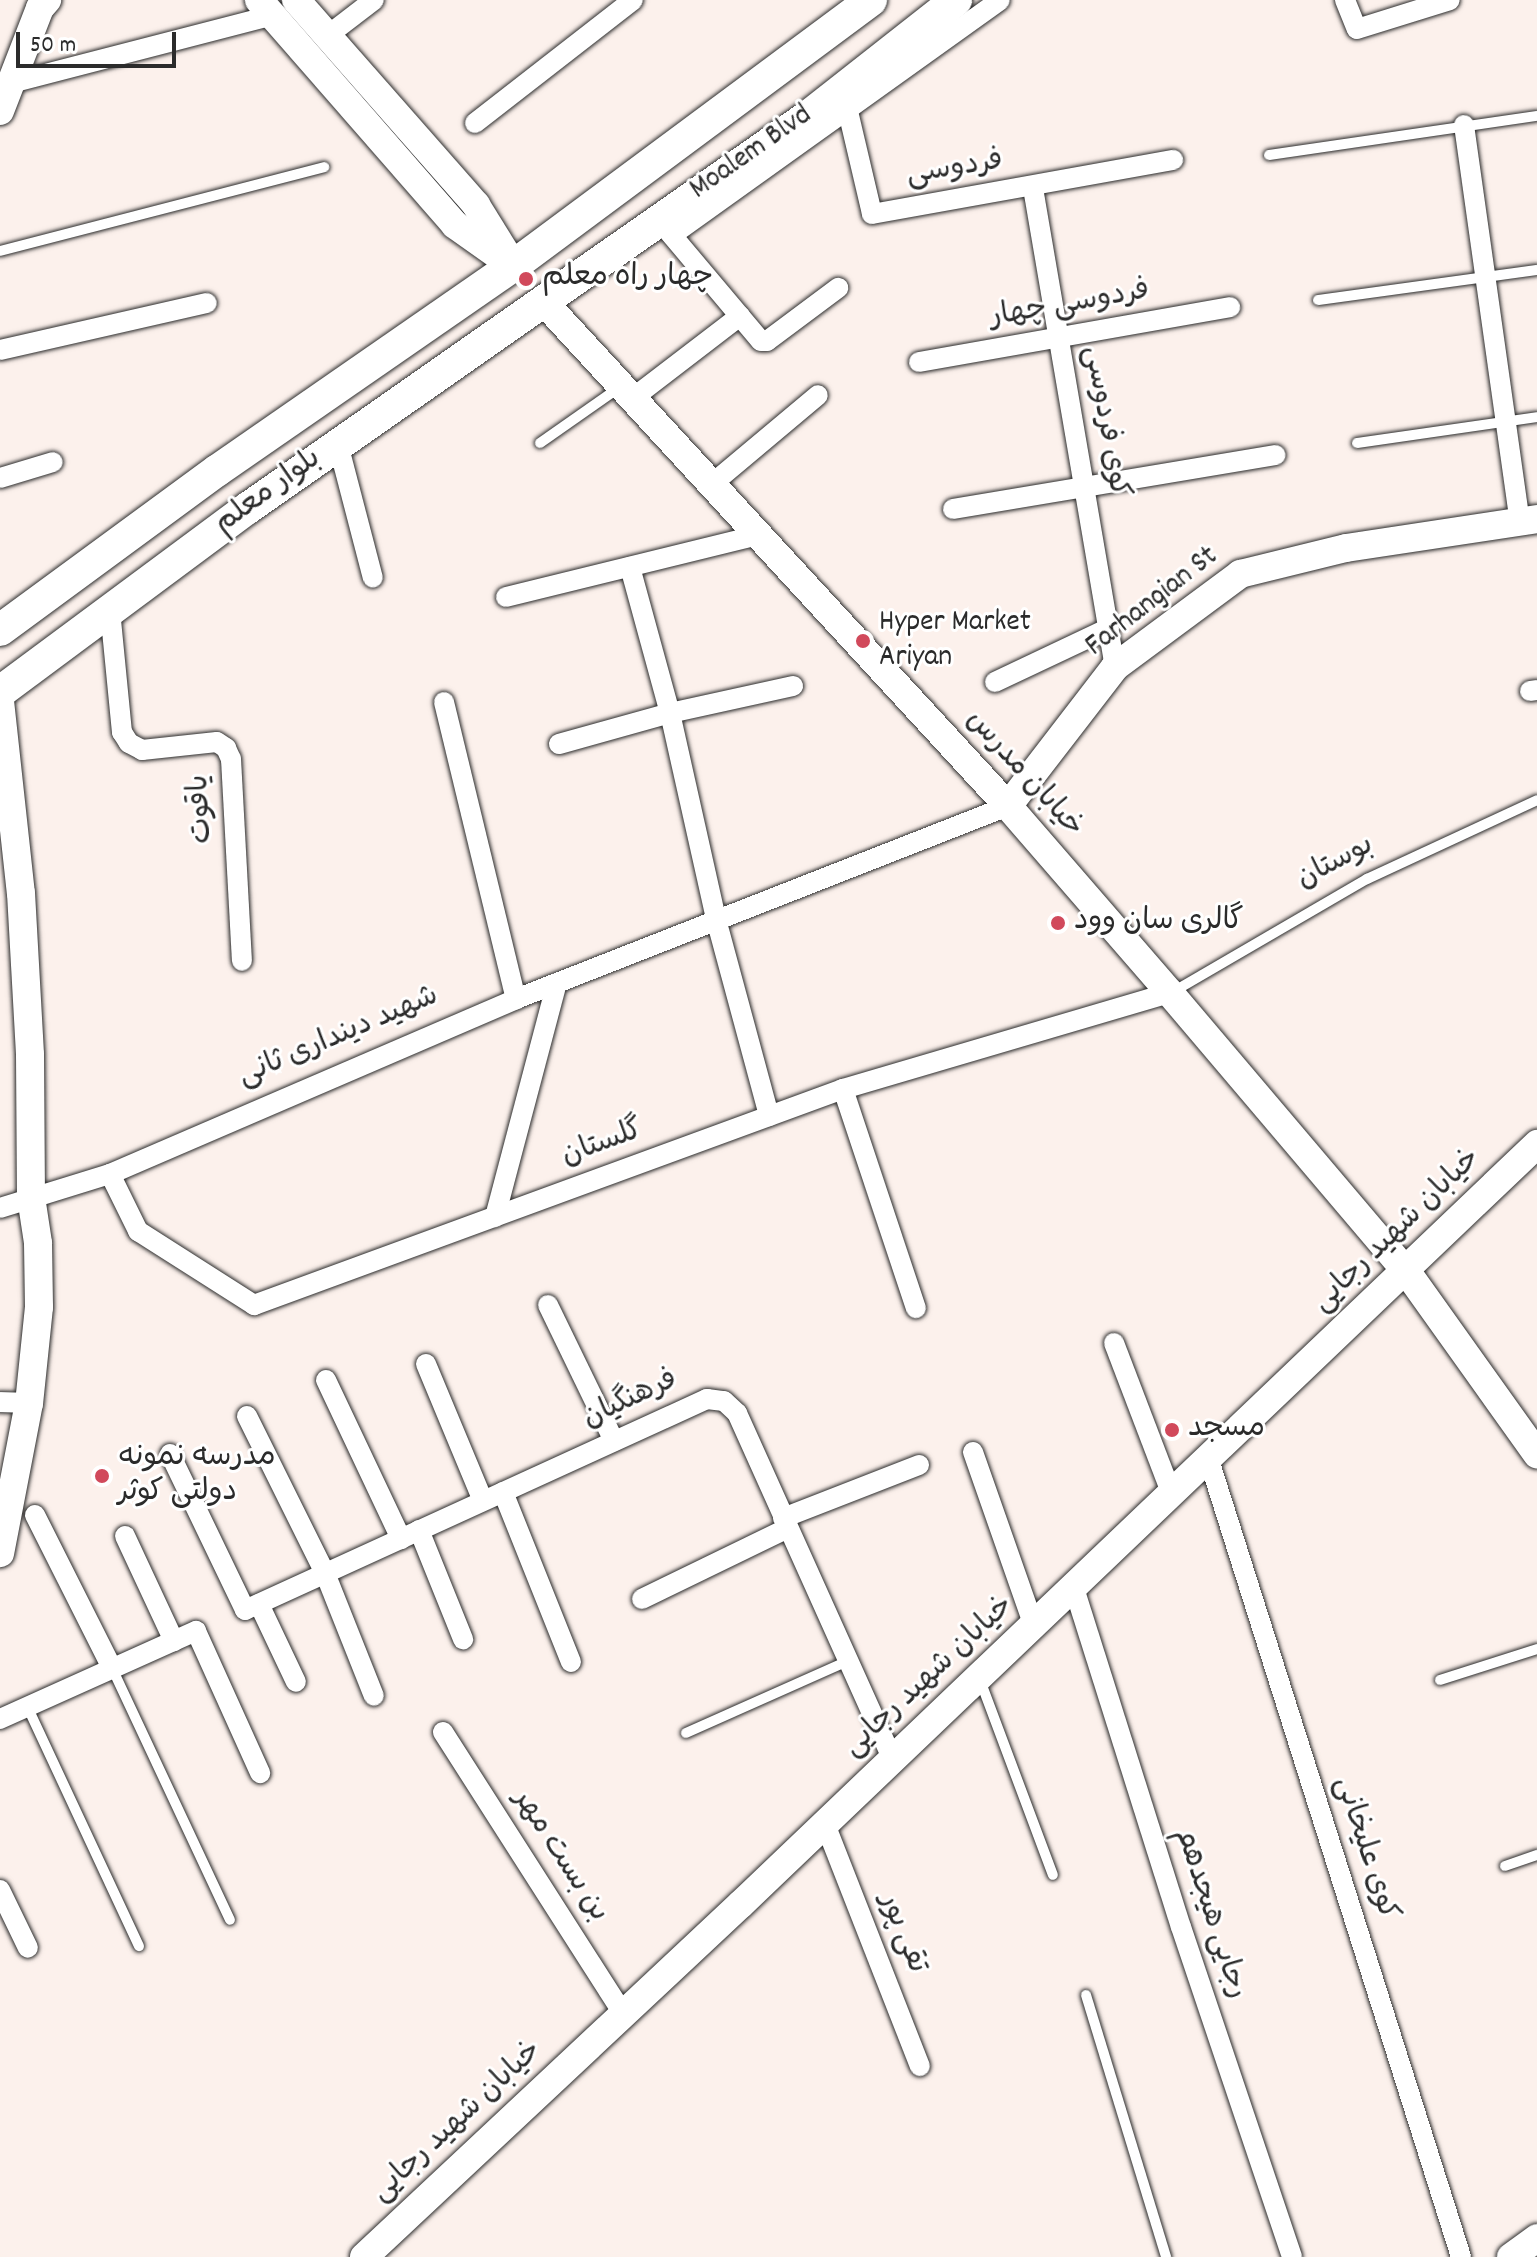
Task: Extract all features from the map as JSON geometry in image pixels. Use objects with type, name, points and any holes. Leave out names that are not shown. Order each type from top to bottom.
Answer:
[{"type":"main road","name":"Moalem Blvd","points":[[513,266],[871,0]]},
{"type":"main road","name":"Moalem Blvd","points":[[542,300],[665,227],[845,101],[956,0]]},
{"type":"main road","points":[[513,266],[542,300]]},
{"type":"main road","name":"بلوار معلم","points":[[0,630],[218,470],[513,266]]},
{"type":"main road","name":"بلوار معلم","points":[[0,692],[338,444],[542,300]]},
{"type":"street","points":[[4,97],[40,8],[47,0]]},
{"type":"street","points":[[327,36],[374,0]]},
{"type":"street","points":[[475,123],[633,0]]},
{"type":"street","points":[[845,101],[1000,0]]},
{"type":"street","points":[[1345,0],[1357,29],[1450,0]]},
{"type":"street","points":[[4,97],[276,5],[327,36],[476,205],[513,266]]},
{"type":"street","points":[[276,5],[455,225],[513,266]]},
{"type":"street","name":"فردوسی","points":[[845,101],[872,214],[1033,188],[1173,160]]},
{"type":"street","points":[[1464,125],[1505,421],[1528,521]]},
{"type":"street","name":"کوی فردوسی","points":[[1033,188],[1115,667]]},
{"type":"street","points":[[665,227],[764,342],[838,288]]},
{"type":"street","name":"خیابان مدرس","points":[[542,300],[1008,806],[1170,993],[1407,1272],[1537,1454]]},
{"type":"street","points":[[0,350],[207,303]]},
{"type":"street","name":"فردوسی چهار","points":[[919,362],[1230,307]]},
{"type":"street","points":[[627,392],[740,316]]},
{"type":"street","points":[[712,484],[818,395]]},
{"type":"street","points":[[338,444],[373,578]]},
{"type":"street","points":[[953,509],[1276,455]]},
{"type":"street","points":[[0,478],[53,462]]},
{"type":"street","name":"Farhangian St","points":[[1008,806],[1115,667],[1240,574],[1346,548],[1528,521]]},
{"type":"street","points":[[506,597],[759,535]]},
{"type":"street","points":[[630,567],[670,713],[716,919],[769,1116]]},
{"type":"street","name":"یاقوت","points":[[110,610],[122,732],[129,743],[142,750],[217,742],[226,748],[231,759],[242,961]]},
{"type":"street","points":[[995,682],[1109,628]]},
{"type":"street","points":[[559,744],[670,713],[793,686]]},
{"type":"street","points":[[0,701],[22,908],[30,1055],[31,1197],[38,1243],[39,1307],[29,1403],[0,1553]]},
{"type":"street","points":[[444,702],[516,999]]},
{"type":"street","name":"شهید دینداری ثانی","points":[[0,1208],[110,1174],[516,999],[1008,806]]},
{"type":"street","points":[[495,1217],[557,983]]},
{"type":"street","name":"گلستان","points":[[110,1174],[138,1231],[254,1305],[843,1089],[1170,993]]},
{"type":"street","points":[[843,1089],[916,1308]]},
{"type":"street","name":"خیابان شهید رجایی","points":[[364,2257],[893,1760],[1407,1272],[1537,1144]]},
{"type":"street","points":[[548,1305],[614,1441]]},
{"type":"street","points":[[1114,1343],[1172,1495]]},
{"type":"street","points":[[426,1364],[483,1501]]},
{"type":"street","points":[[326,1380],[463,1639]]},
{"type":"street","name":"فرهنگیان","points":[[252,1607],[707,1399],[724,1401],[737,1413],[893,1760]]},
{"type":"street","points":[[0,1402],[29,1403]]},
{"type":"street","points":[[247,1416],[325,1573],[374,1696]]},
{"type":"street","points":[[973,1452],[1034,1626]]},
{"type":"street","points":[[170,1454],[296,1682]]},
{"type":"street","name":"کوی علیخانی","points":[[1209,1460],[1461,2257]]},
{"type":"street","points":[[642,1599],[786,1523],[919,1465]]},
{"type":"street","points":[[503,1492],[571,1662]]},
{"type":"street","points":[[35,1515],[112,1668]]},
{"type":"street","points":[[125,1536],[174,1641]]},
{"type":"street","name":"رجایی هیجدهم","points":[[1074,1588],[1181,1927],[1292,2257]]},
{"type":"street","points":[[0,1719],[196,1631],[260,1773]]},
{"type":"street","name":"بن بست مهر","points":[[443,1732],[623,2014]]},
{"type":"street","name":"تقی پور","points":[[825,1824],[920,2066]]},
{"type":"street","points":[[0,1890],[28,1948]]},
{"type":"street","points":[[1511,2257],[1537,2238]]},
{"type":"lane","points":[[1269,155],[1537,116]]},
{"type":"lane","points":[[0,251],[324,167]]},
{"type":"lane","points":[[1318,300],[1537,270]]},
{"type":"lane","points":[[540,443],[627,392]]},
{"type":"lane","points":[[1357,443],[1537,417]]},
{"type":"lane","name":"بوستان","points":[[1170,993],[1367,879],[1537,800]]},
{"type":"lane","points":[[1440,1680],[1537,1649]]},
{"type":"lane","points":[[686,1733],[848,1661]]},
{"type":"lane","points":[[112,1668],[230,1920]]},
{"type":"lane","points":[[979,1678],[1053,1875]]},
{"type":"lane","points":[[27,1706],[139,1946]]},
{"type":"lane","points":[[1505,1866],[1537,1855]]},
{"type":"lane","points":[[1086,1995],[1166,2257]]},
{"type":"place","name":"چهار راه معلم","points":[[526,279]]},
{"type":"place","name":"Hyper Market Ariyan","points":[[863,641]]},
{"type":"place","name":"گالری سان وود","points":[[1058,923]]},
{"type":"place","name":"مسجد","points":[[1172,1430]]},
{"type":"place","name":"مدرسه نمونه دولتی کوثر","points":[[102,1476]]}]
